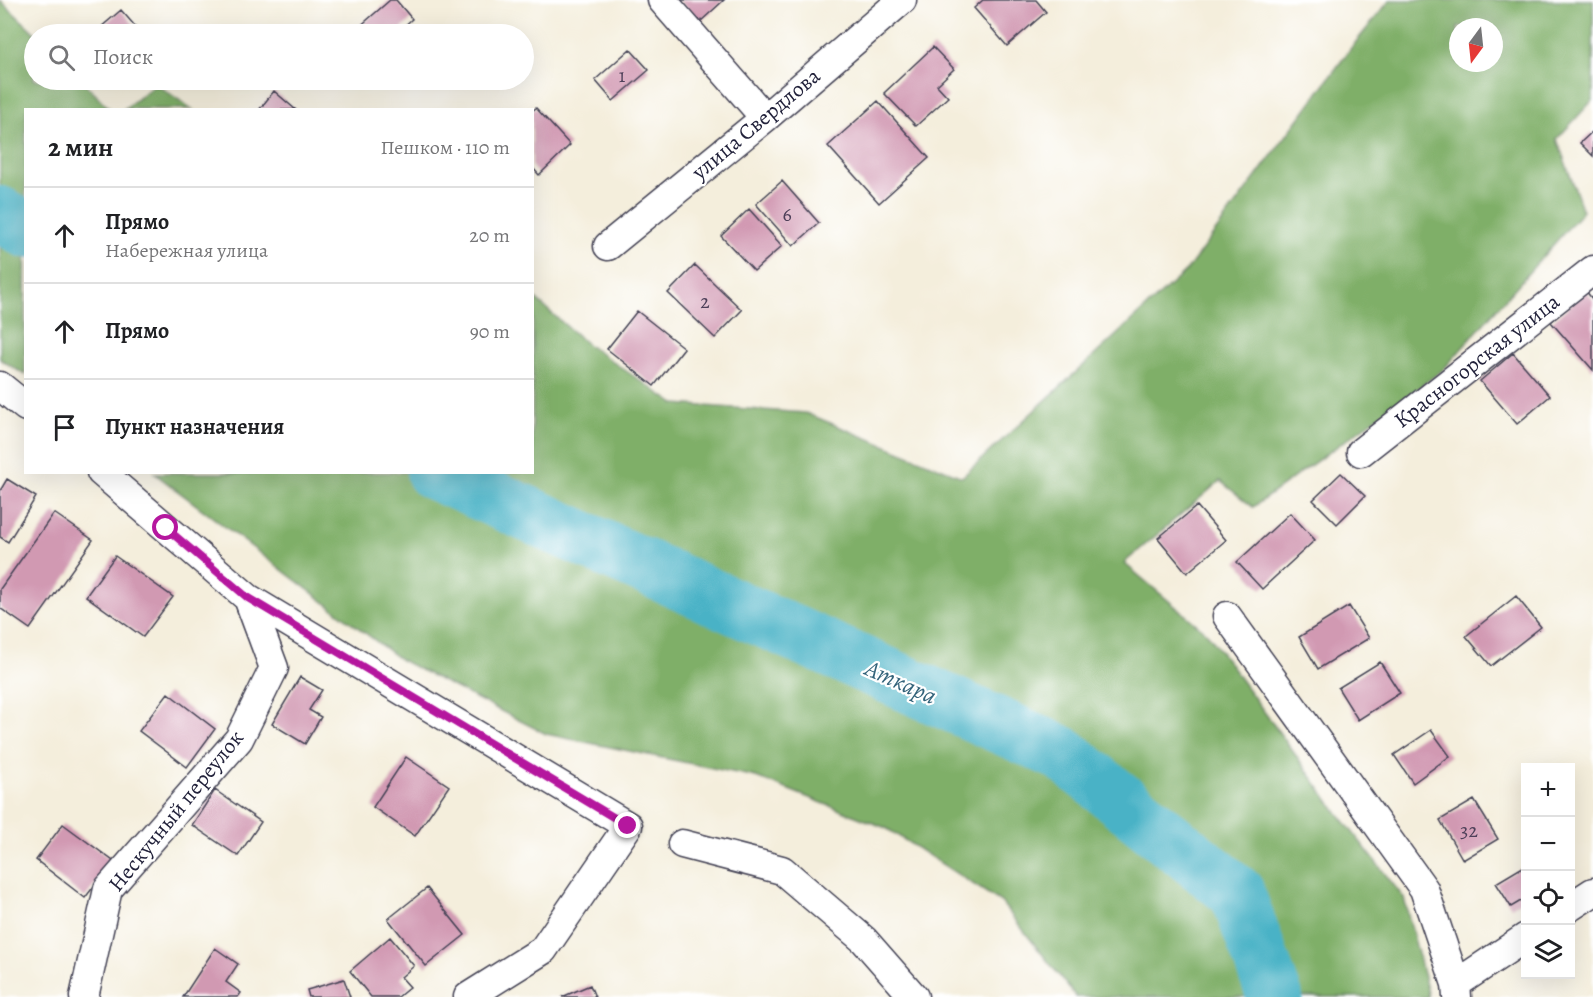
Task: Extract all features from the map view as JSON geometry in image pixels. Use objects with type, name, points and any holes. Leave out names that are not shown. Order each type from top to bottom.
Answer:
[{"type":"street","points":[[662,0],[765,118]]},
{"type":"street","name":"улица Свердлова","points":[[609,246],[765,118],[902,0]]},
{"type":"street","name":"Красногорская улица","points":[[1361,452],[1593,270]]},
{"type":"street","points":[[0,386],[24,406]]},
{"type":"street","points":[[103,474],[248,598],[628,826],[543,950],[468,997]]},
{"type":"street","name":"Нескучный переулок","points":[[84,997],[108,889],[239,739],[274,668],[248,598]]},
{"type":"street","points":[[1227,616],[1424,889],[1456,991],[1521,941]]},
{"type":"street","points":[[682,844],[782,870],[864,940],[914,997]]},
{"type":"street","points":[[1575,904],[1593,892]]},
{"type":"green space","points":[[0,0],[25,24],[24,90],[91,90],[109,108],[24,108],[24,374],[0,359]]},
{"type":"green space","points":[[1390,0],[1593,0],[1593,100],[1557,139],[1583,211],[1443,370],[1253,507],[1220,481],[1124,563],[1208,634],[1334,808],[1404,898],[1429,997],[1076,997],[1001,902],[886,828],[756,777],[546,734],[401,660],[155,474],[534,474],[534,298],[588,345],[675,404],[806,413],[962,477],[1187,270],[1351,48]]},
{"type":"green space","points":[[148,90],[165,90],[191,108],[125,108]]},
{"type":"building","points":[[390,0],[396,0],[412,19],[407,24],[363,24]]},
{"type":"building","points":[[679,0],[724,0],[700,22]]},
{"type":"building","points":[[983,0],[1036,0],[1046,12],[1007,46],[974,8]]},
{"type":"building","points":[[121,10],[133,24],[105,24]]},
{"type":"building","points":[[933,47],[954,69],[937,85],[948,97],[916,126],[884,93]]},
{"type":"building","points":[[630,49],[649,70],[613,101],[595,80]]},
{"type":"building","points":[[274,91],[294,108],[261,108]]},
{"type":"building","points":[[878,101],[929,158],[879,203],[828,146]]},
{"type":"building","points":[[536,108],[570,145],[539,175],[534,169],[534,110]]},
{"type":"building","points":[[1593,131],[1593,156],[1580,143]]},
{"type":"building","points":[[782,181],[819,223],[793,246],[756,204]]},
{"type":"building","points":[[749,209],[782,246],[754,271],[721,236]]},
{"type":"building","points":[[695,265],[742,310],[715,338],[668,293]]},
{"type":"building","points":[[1586,291],[1593,300],[1593,370],[1551,322]]},
{"type":"building","points":[[637,311],[684,348],[654,386],[607,349]]},
{"type":"building","points":[[1513,353],[1550,396],[1517,424],[1480,381]]},
{"type":"building","points":[[1341,473],[1365,496],[1337,524],[1313,500]]},
{"type":"building","points":[[7,479],[36,497],[8,542],[0,537],[0,491]]},
{"type":"building","points":[[1197,506],[1226,540],[1187,573],[1158,538]]},
{"type":"building","points":[[54,513],[93,540],[30,629],[0,608],[0,589]]},
{"type":"building","points":[[1290,513],[1315,540],[1262,589],[1237,562]]},
{"type":"building","points":[[115,556],[173,597],[143,637],[86,596]]},
{"type":"building","points":[[1516,596],[1541,627],[1491,666],[1466,636]]},
{"type":"building","points":[[1349,606],[1369,638],[1318,669],[1299,637]]},
{"type":"building","points":[[1380,662],[1400,693],[1358,720],[1338,688]]},
{"type":"building","points":[[300,677],[322,690],[309,710],[321,717],[305,744],[272,724]]},
{"type":"building","points":[[168,693],[215,729],[187,767],[139,731]]},
{"type":"building","points":[[1431,730],[1450,756],[1413,783],[1394,755]]},
{"type":"building","points":[[406,757],[449,786],[415,836],[373,807]]},
{"type":"building","points":[[215,790],[261,822],[238,856],[192,825]]},
{"type":"building","points":[[1474,800],[1498,839],[1463,860],[1440,820]]},
{"type":"building","points":[[63,824],[113,861],[85,898],[36,860]]},
{"type":"building","points":[[1521,868],[1521,901],[1511,907],[1496,883]]},
{"type":"building","points":[[427,888],[465,935],[426,966],[388,919]]},
{"type":"building","points":[[390,937],[414,966],[401,977],[410,987],[398,997],[371,997],[350,971]]},
{"type":"building","points":[[215,948],[238,964],[226,982],[241,993],[238,997],[183,997]]},
{"type":"building","points":[[344,979],[350,997],[309,997],[307,990]]},
{"type":"building","points":[[590,985],[595,997],[562,997]]},
{"type":"waterway","name":"Аткара","points":[[0,214],[24,229]]},
{"type":"waterway","name":"Аткара","points":[[438,474],[1063,754],[1237,893],[1275,997]]},
{"type":"route","points":[[166,528],[248,598],[628,826]]}]
